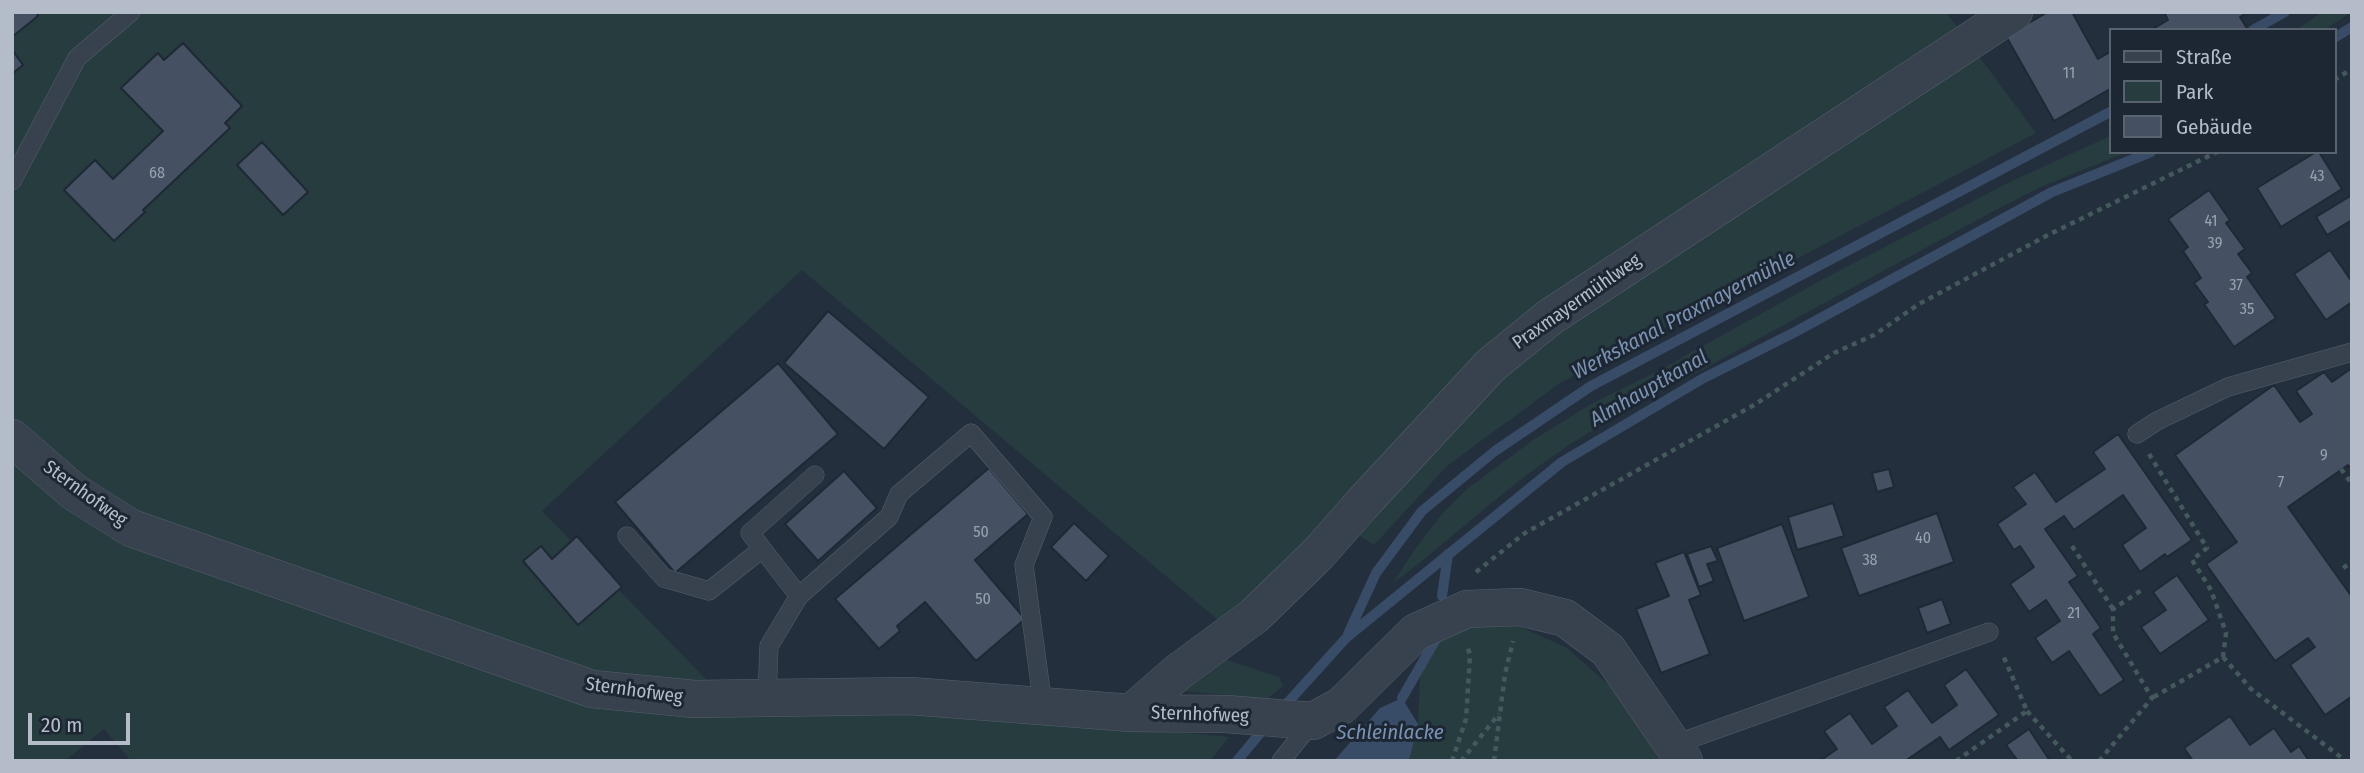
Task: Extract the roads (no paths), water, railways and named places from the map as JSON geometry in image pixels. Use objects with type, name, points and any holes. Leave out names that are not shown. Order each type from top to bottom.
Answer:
[{"type":"street","name":"Praxmayermühlweg","points":[[1131,713],[1178,672],[1254,616],[1318,554],[1491,365],[1549,317],[2014,12]]},
{"type":"street","name":"Sternhofweg","points":[[12,438],[74,492],[131,528],[592,689],[694,699],[910,696],[1131,713],[1226,714],[1312,721]]},
{"type":"street","points":[[1312,721],[1341,706],[1416,632],[1467,609],[1520,607],[1565,618],[1608,650],[1678,753]]},
{"type":"lane","points":[[12,181],[77,58],[131,12]]},
{"type":"lane","points":[[2137,434],[2157,421],[2228,387],[2352,352]]},
{"type":"lane","points":[[767,698],[769,646],[799,596],[889,517],[898,494],[971,433],[1043,517],[1024,565],[1044,706]]},
{"type":"lane","points":[[799,596],[750,533],[815,475]]},
{"type":"lane","points":[[627,536],[664,578],[709,592],[762,549]]},
{"type":"lane","points":[[1678,753],[1989,632]]},
{"type":"lane","points":[[1281,761],[1312,721]]},
{"type":"water","name":"Schleinlacke","points":[[1402,698],[1418,724],[1409,761],[1334,761],[1380,708]]},
{"type":"waterway","name":"Werkskanal Praxmayermühle","points":[[2257,28],[2285,12]]},
{"type":"waterway","name":"Almhauptkanal","points":[[2336,37],[2352,27]]},
{"type":"waterway","name":"Werkskanal Praxmayermühle","points":[[1348,634],[1376,573],[1422,511],[1495,451],[1591,386],[2108,113]]},
{"type":"waterway","name":"Almhauptkanal","points":[[1280,711],[1347,637],[1562,462],[1702,379],[1797,331],[2052,192],[2146,154]]},
{"type":"waterway","name":"Schleinlacke","points":[[1442,596],[1448,554]]},
{"type":"waterway","name":"Schleinlacke","points":[[1402,698],[1436,639]]},
{"type":"waterway","name":"Almhauptkanal","points":[[1237,761],[1266,726]]}]
